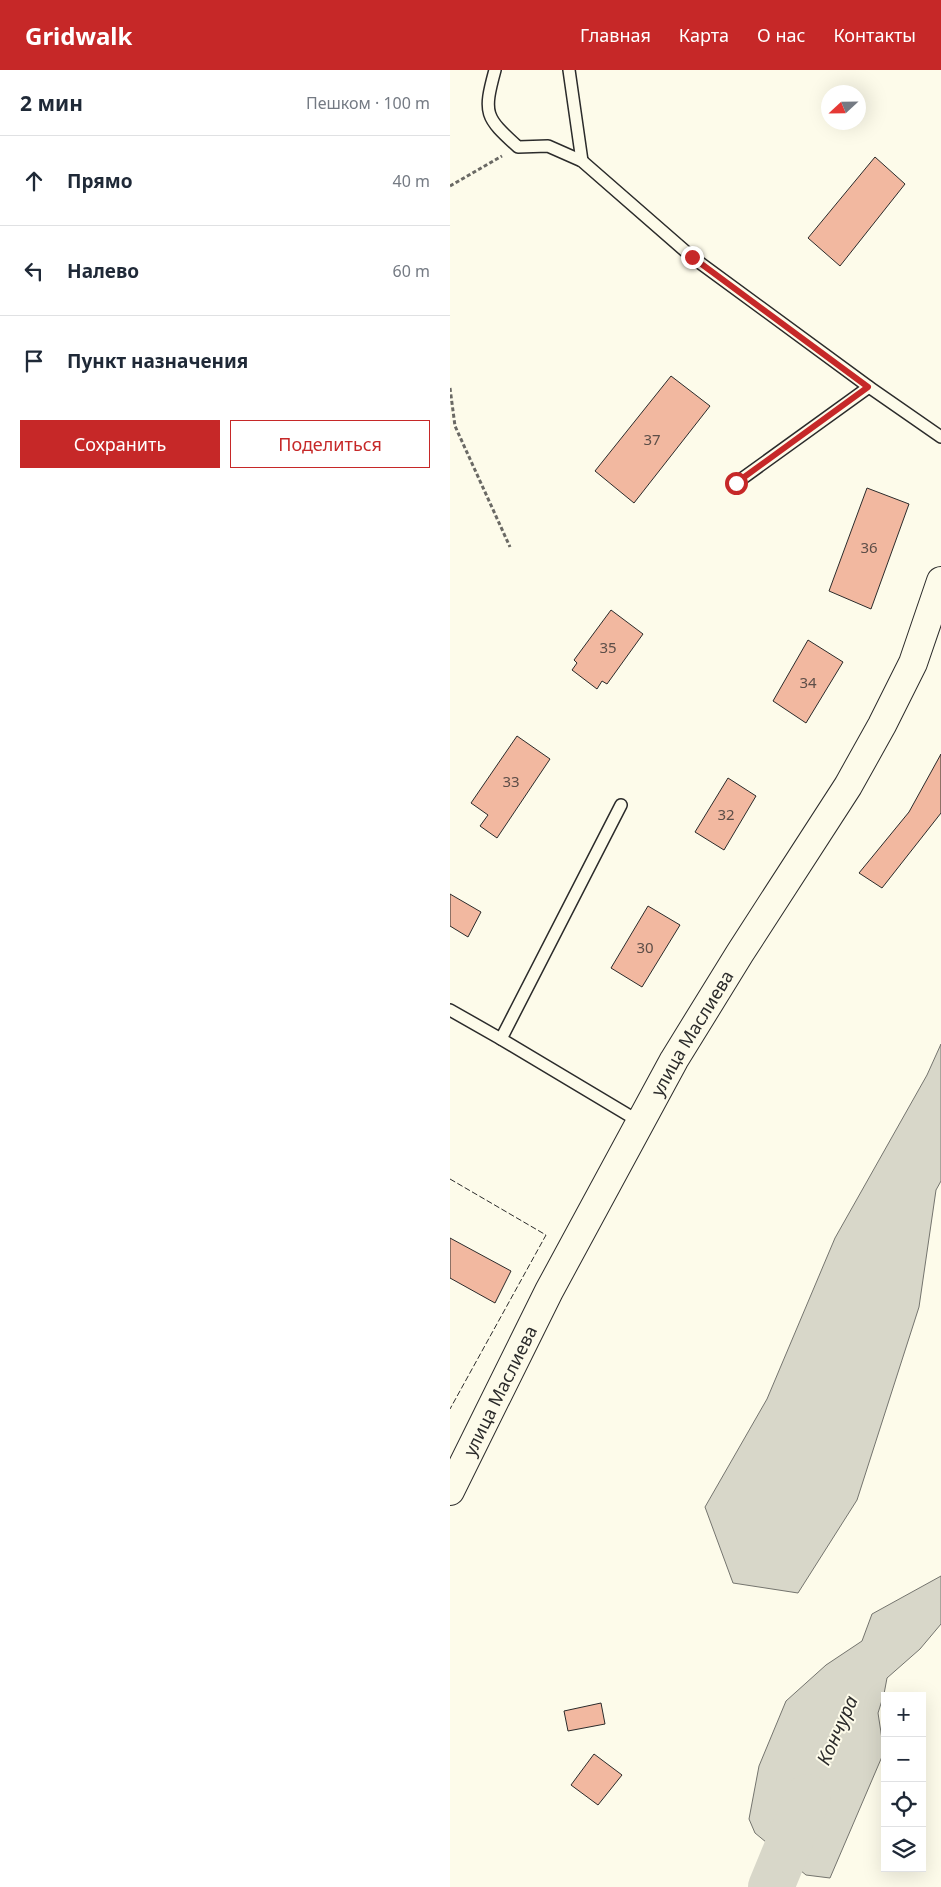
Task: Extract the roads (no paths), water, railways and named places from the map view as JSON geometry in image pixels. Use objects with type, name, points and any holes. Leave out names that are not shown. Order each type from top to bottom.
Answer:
[{"type":"street","name":"улица Маслиева","points":[[450,1491],[549,1291],[674,1060],[848,786],[882,726],[913,663],[941,581]]},
{"type":"lane","points":[[495,70],[488,96],[490,119],[518,147],[548,146],[582,161],[692,257],[868,387],[941,437]]},
{"type":"lane","points":[[569,70],[582,161]]},
{"type":"lane","points":[[736,483],[868,387]]},
{"type":"lane","points":[[501,1039],[621,805]]},
{"type":"lane","points":[[450,1010],[640,1122]]},
{"type":"water","points":[[941,1044],[941,1181],[936,1190],[919,1307],[857,1500],[798,1593],[733,1583],[705,1507],[767,1399],[835,1238],[927,1075]]},
{"type":"water","points":[[941,1576],[941,1624],[920,1649],[887,1678],[884,1692],[881,1692],[881,1704],[878,1713],[881,1732],[881,1759],[830,1878],[806,1875],[755,1833],[749,1819],[759,1766],[786,1701],[826,1665],[862,1641],[872,1614]]},
{"type":"waterway","name":"Кончура","points":[[771,1887],[808,1797]]}]
